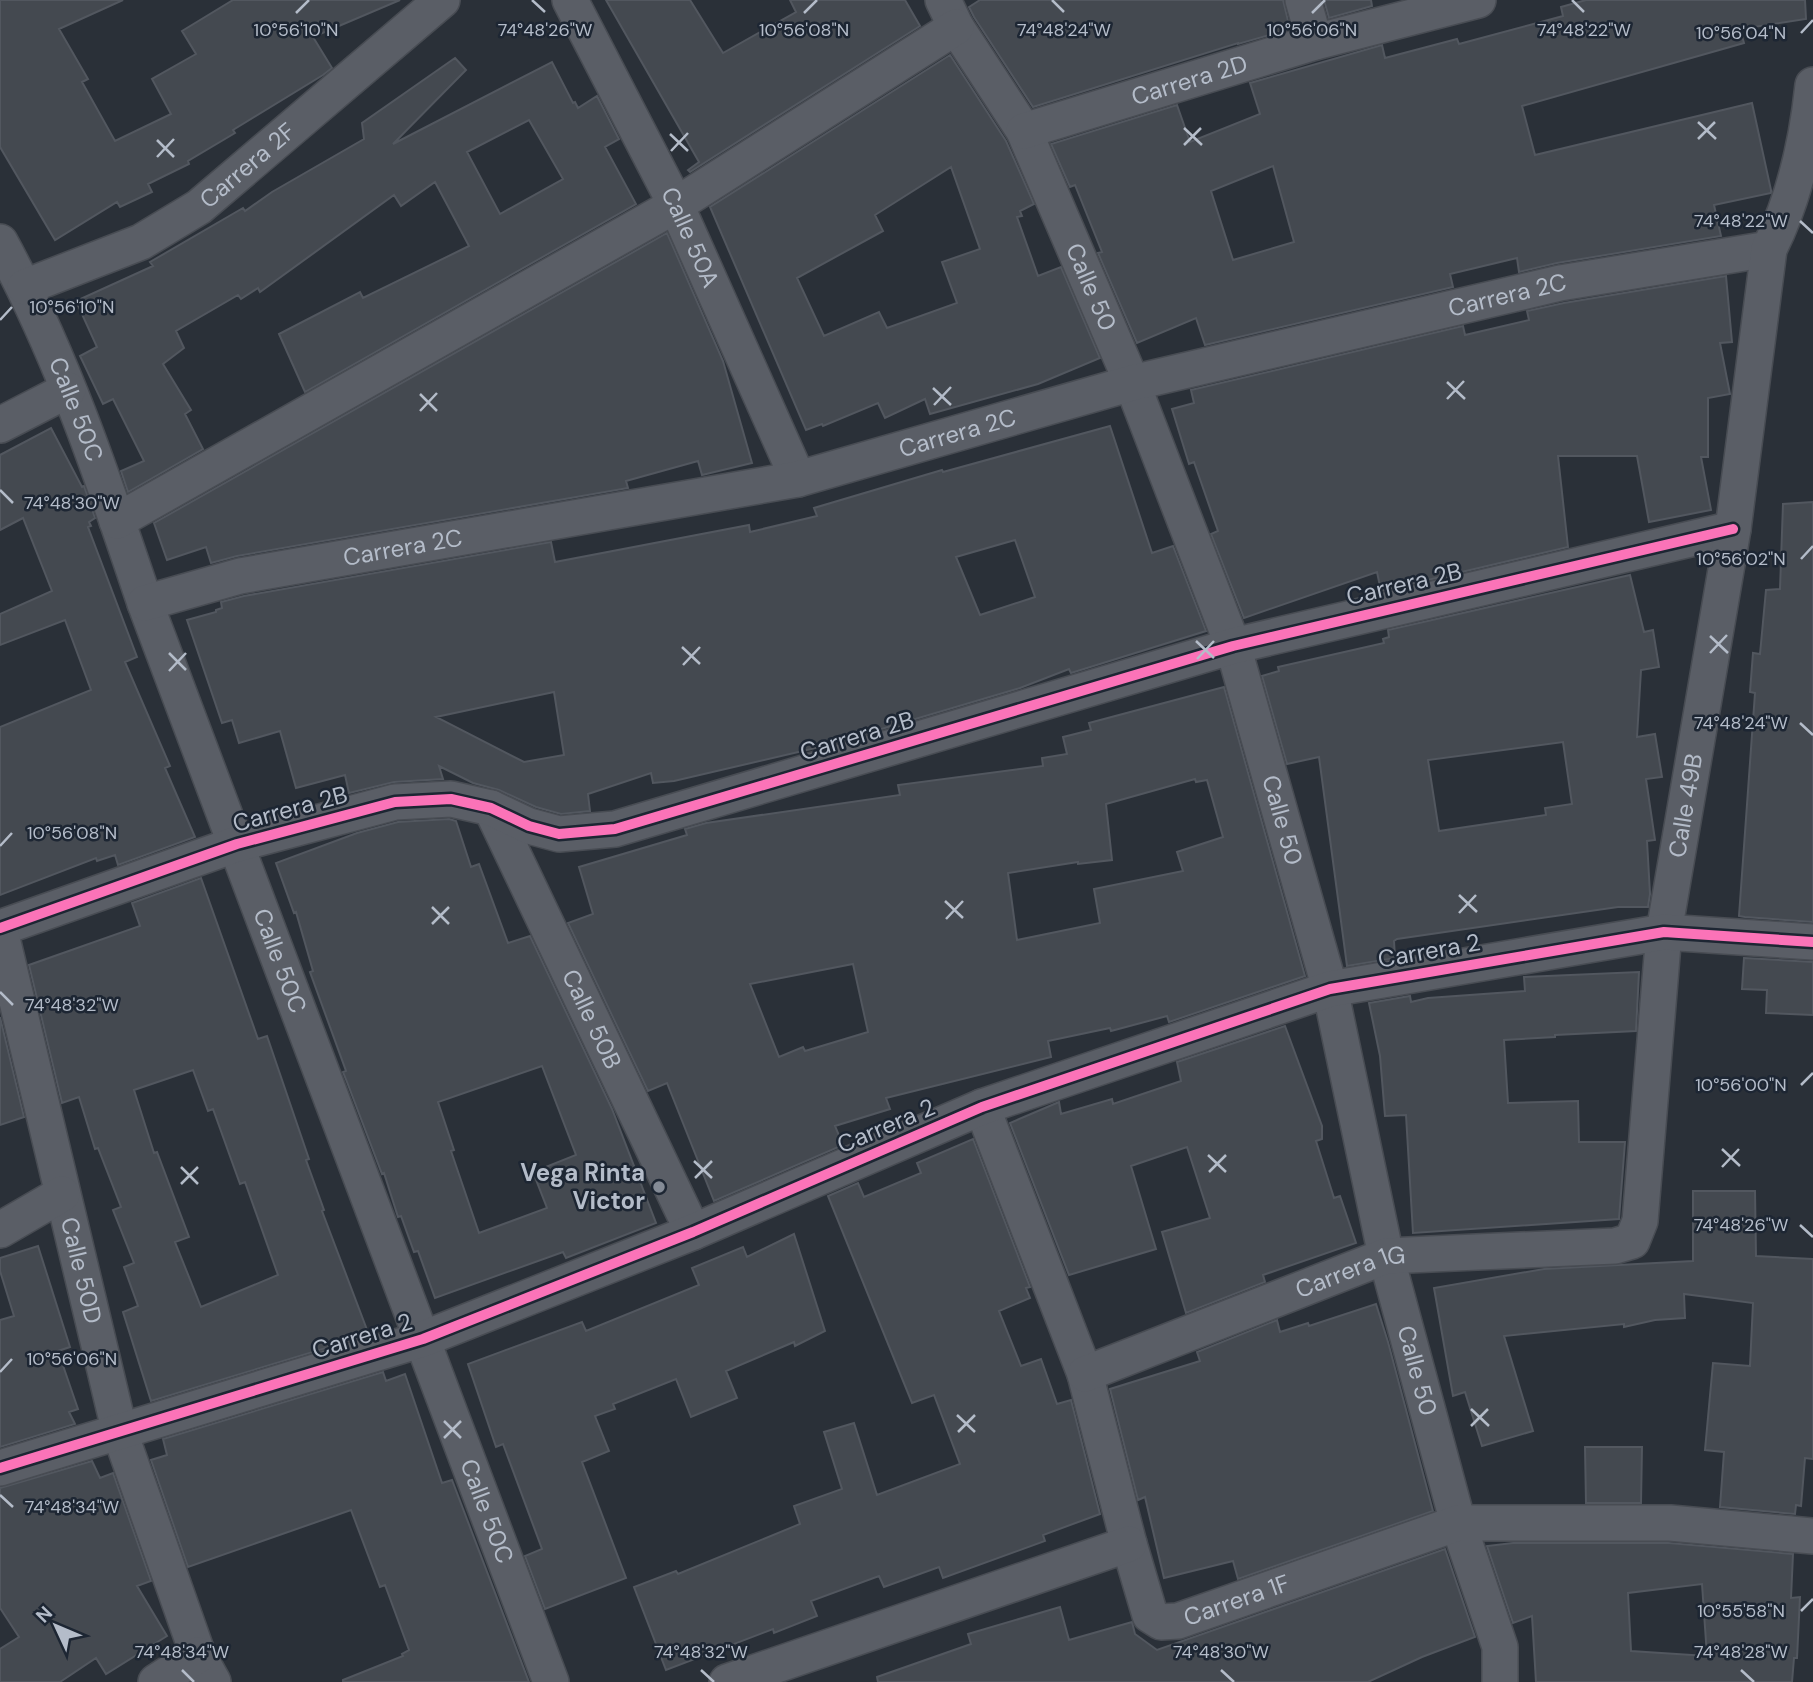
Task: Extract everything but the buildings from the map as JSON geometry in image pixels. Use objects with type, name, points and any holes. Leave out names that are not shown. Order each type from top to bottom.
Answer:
[{"type":"street","name":"Carrera 2F","points":[[25,287],[141,242],[199,207],[442,0]]},
{"type":"street","name":"Calle 50A","points":[[570,0],[676,205],[799,479]]},
{"type":"street","points":[[1303,0],[1315,42]]},
{"type":"street","name":"Carrera 2D","points":[[1024,131],[1315,42],[1478,0]]},
{"type":"street","points":[[117,521],[676,205],[950,14]]},
{"type":"street","name":"Calle 50","points":[[950,14],[1024,131],[1132,383],[1233,646],[1330,989],[1385,1256],[1458,1523],[1500,1647],[1500,1682]]},
{"type":"street","name":"Calle 49B","points":[[1632,1241],[1640,1221],[1664,932],[1733,529],[1769,249],[1788,207],[1808,127],[1813,85]]},
{"type":"street","name":"Calle 50C","points":[[0,242],[25,287],[68,390],[145,603],[551,1682]]},
{"type":"street","name":"Carrera 2C","points":[[145,603],[240,576],[799,479],[1132,383],[1560,284],[1769,249]]},
{"type":"street","points":[[0,425],[68,390]]},
{"type":"street","name":"Carrera 2B","points":[[0,929],[237,844],[395,802],[451,799],[491,808],[529,826],[559,834],[615,829],[1233,646],[1733,529]]},
{"type":"street","name":"Calle 50B","points":[[491,808],[693,1232]]},
{"type":"street","name":"Calle 50D","points":[[0,929],[120,1433],[206,1668]]},
{"type":"street","name":"Carrera 2","points":[[0,1468],[423,1339],[693,1232],[982,1107],[1330,989],[1664,932],[1813,942]]},
{"type":"street","points":[[727,1682],[1129,1544],[1085,1374],[982,1107]]},
{"type":"street","points":[[0,1230],[62,1194]]},
{"type":"street","name":"Carrera 1G","points":[[1085,1374],[1385,1256],[1615,1247],[1632,1241]]},
{"type":"street","name":"Carrera 1F","points":[[1129,1544],[1150,1615],[1161,1622],[1178,1621],[1458,1523],[1670,1523],[1813,1536]]},
{"type":"street","points":[[156,1682],[206,1668]]},
{"type":"cycle path","points":[[0,928],[237,844],[395,802],[451,799],[491,808],[529,826],[559,834],[615,829],[1233,646],[1733,529]]},
{"type":"cycle path","points":[[0,1468],[423,1339],[693,1232],[982,1107],[1330,989],[1664,932],[1813,942]]},
{"type":"place","name":"Vega Rinta Victor","points":[[659,1187]]}]
